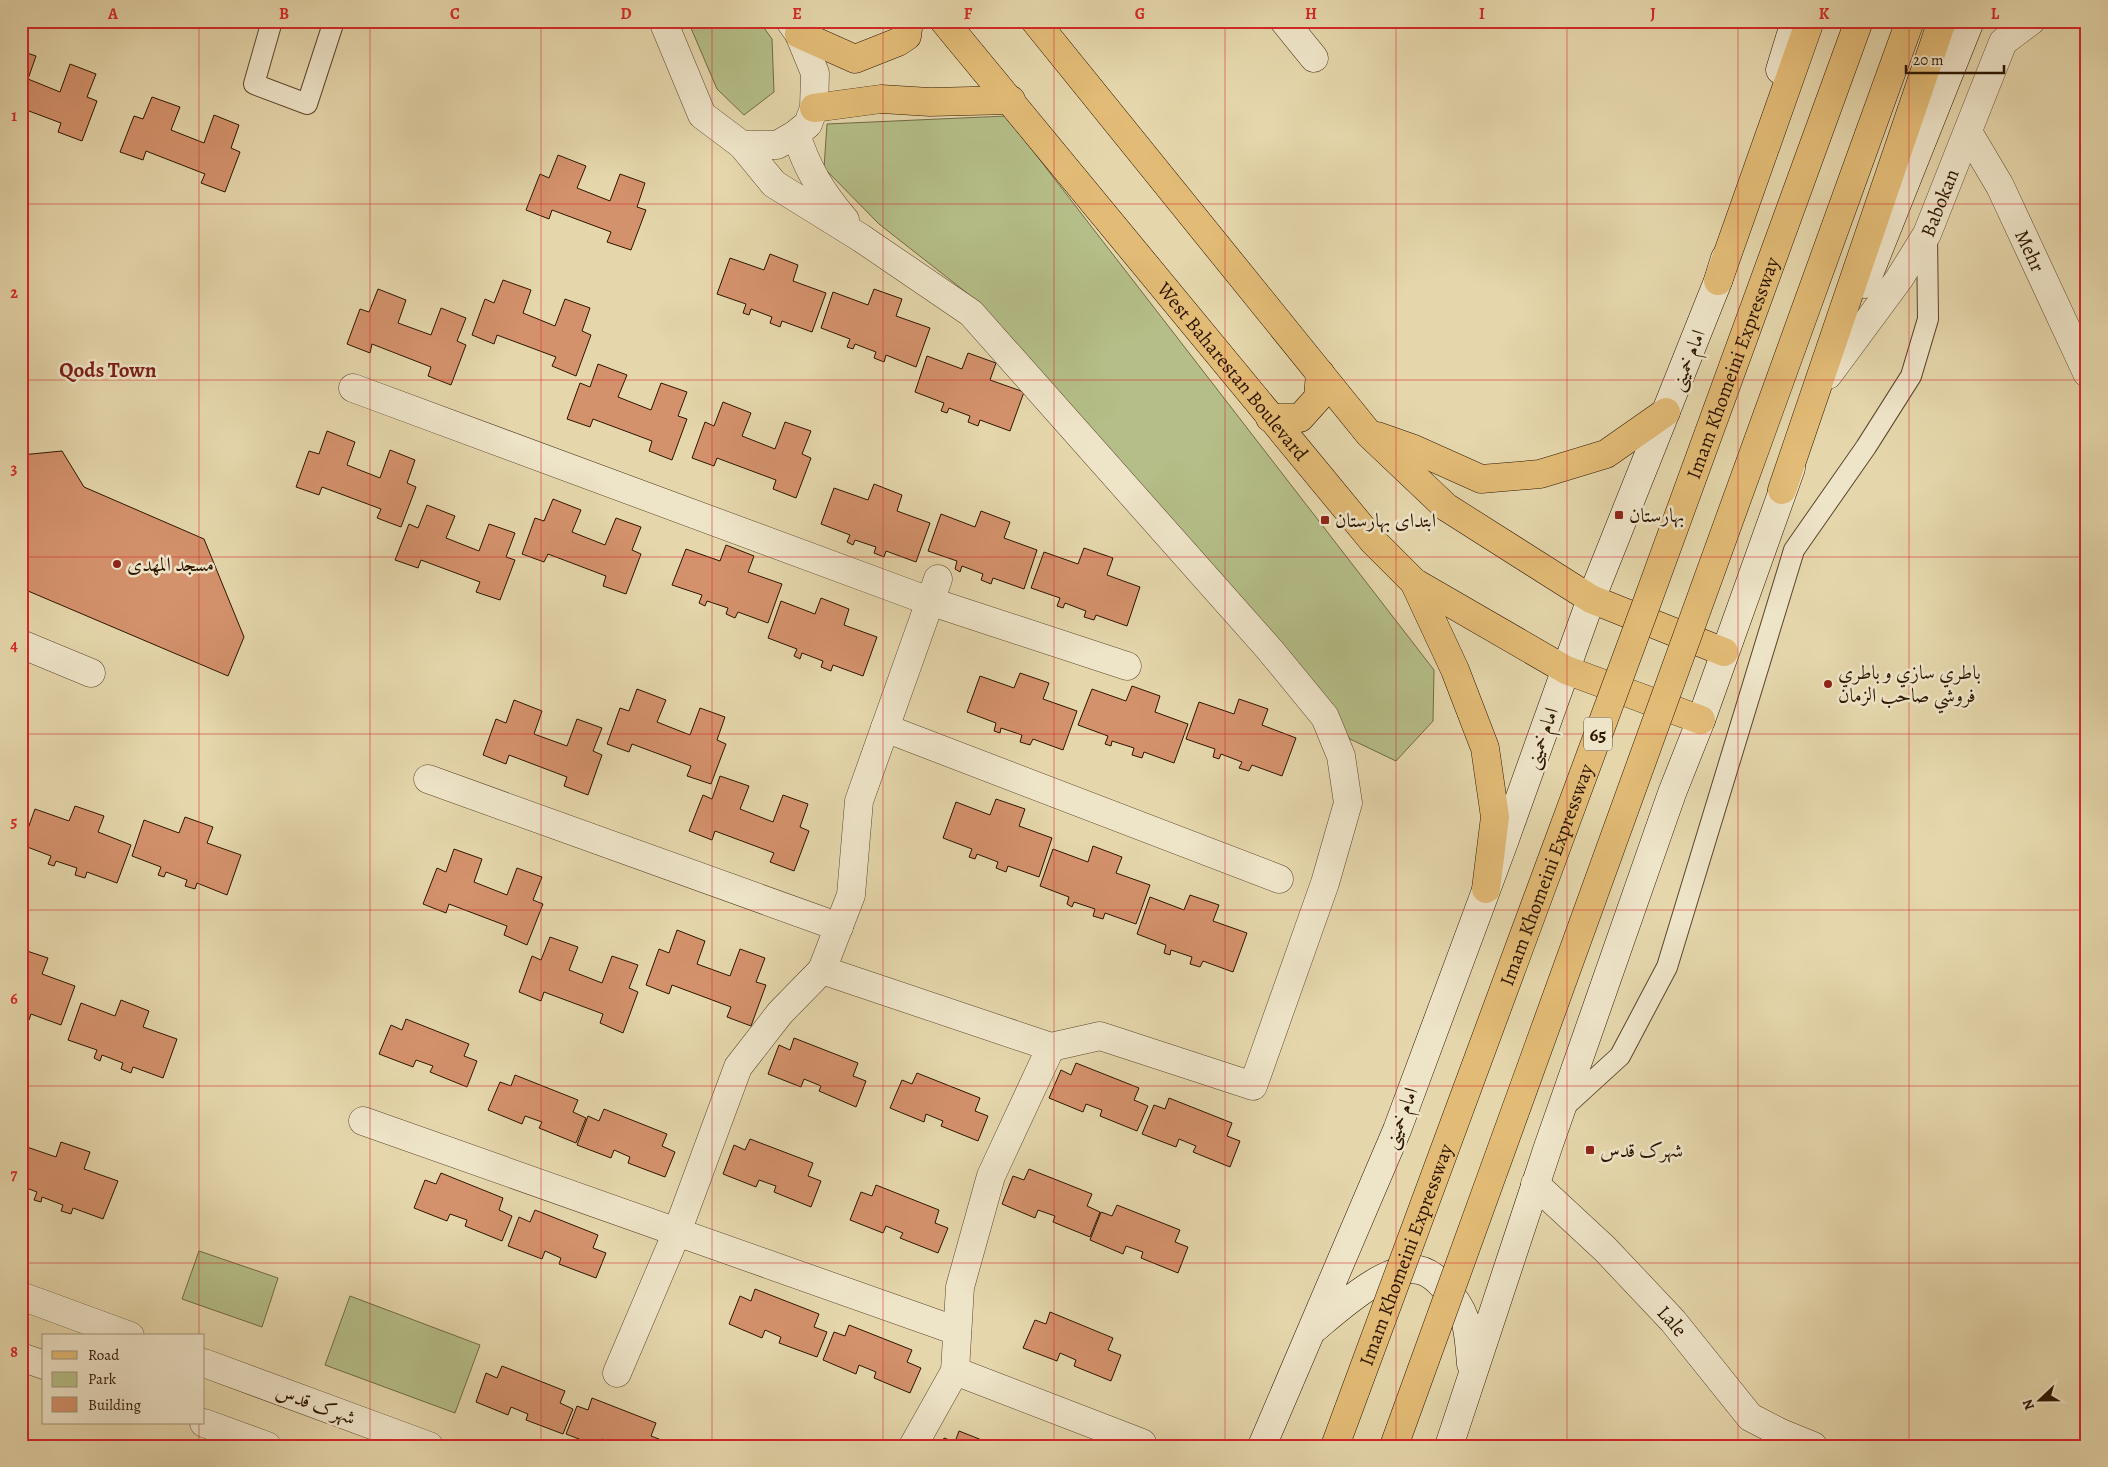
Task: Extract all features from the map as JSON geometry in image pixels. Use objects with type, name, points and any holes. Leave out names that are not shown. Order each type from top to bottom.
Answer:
[{"type":"main road","points":[[794,28],[855,59],[907,36],[909,21]]},
{"type":"main road","name":"West Baharestan Boulevard","points":[[944,21],[1373,541],[1414,582],[1566,670],[1701,720]]},
{"type":"main road","points":[[1035,21],[1369,434],[1446,507],[1591,599],[1724,652]]},
{"type":"main road","points":[[1718,281],[1810,21]]},
{"type":"main road","name":"Imam Khomeini Expressway","points":[[1335,1446],[1859,21]]},
{"type":"main road","points":[[1394,1446],[1910,21]]},
{"type":"main road","points":[[1782,490],[1942,21]]},
{"type":"main road","points":[[814,108],[881,100],[930,102],[1011,100]]},
{"type":"main road","points":[[1270,418],[1300,418],[1318,398],[1320,374]]},
{"type":"main road","points":[[1369,434],[1414,449],[1481,478],[1540,474],[1606,454],[1666,412]]},
{"type":"main road","points":[[1414,582],[1455,670],[1485,748],[1495,817],[1486,889]]},
{"type":"street","points":[[663,21],[702,115],[742,145],[774,184],[861,238],[971,313],[1270,650],[1325,717],[1341,756],[1348,803],[1325,883],[1253,1086],[1100,1036],[1051,1046],[822,970]]},
{"type":"street","points":[[1284,21],[1314,58]]},
{"type":"street","name":"امام خمینی","points":[[1262,1446],[1397,1130],[1591,599],[1718,281],[1795,21]]},
{"type":"street","points":[[1449,1446],[1535,1184],[1672,793],[1701,720],[1782,490],[1970,21]]},
{"type":"street","name":"Babokan","points":[[1828,375],[1899,279],[1928,234],[2003,42],[2031,21]]},
{"type":"street","points":[[742,145],[777,145],[796,134],[808,124],[814,108],[815,72],[794,28]]},
{"type":"street","name":"Mehr","points":[[1968,132],[2000,186],[2087,373]]},
{"type":"street","points":[[796,134],[802,154],[825,196],[861,238]]},
{"type":"street","points":[[353,388],[933,590],[1127,666]]},
{"type":"street","points":[[616,1373],[677,1232],[738,1067],[780,1013],[822,970],[851,895],[859,801],[933,590]]},
{"type":"street","points":[[21,644],[91,673]]},
{"type":"street","points":[[885,728],[1279,879]]},
{"type":"street","points":[[428,780],[838,927]]},
{"type":"street","points":[[913,1446],[955,1370],[960,1287],[991,1176],[1051,1046]]},
{"type":"street","points":[[363,1121],[957,1331]]},
{"type":"street","name":"Lale","points":[[1535,1184],[1605,1249],[1673,1321],[1750,1417],[1781,1433],[1813,1446]]},
{"type":"street","points":[[1311,1331],[1349,1301],[1387,1276],[1402,1270],[1418,1269],[1430,1274],[1458,1301],[1468,1329],[1471,1378]]},
{"type":"street","points":[[21,1296],[125,1334]]},
{"type":"street","points":[[21,1357],[42,1364]]},
{"type":"street","name":"شهرک قدس","points":[[205,1363],[429,1446]]},
{"type":"street","points":[[955,1370],[1142,1443]]},
{"type":"street","points":[[1250,1446],[1275,1412]]},
{"type":"street","points":[[205,1423],[267,1446]]},
{"type":"lane","points":[[272,21],[254,84],[307,104],[334,21]]},
{"type":"lane","points":[[1561,1110],[1620,1056],[1667,967],[1794,550],[1866,447],[1911,376],[1928,319],[1928,234]]},
{"type":"green space","points":[[688,21],[759,21],[772,39],[774,92],[744,115],[717,89]]},
{"type":"green space","points":[[1006,116],[1434,670],[1433,721],[1396,761],[1350,739],[981,304],[879,224],[824,168],[827,124]]},
{"type":"green space","points":[[199,1251],[278,1278],[262,1327],[182,1299]]},
{"type":"green space","points":[[350,1296],[480,1345],[455,1413],[325,1365]]},
{"type":"building","points":[[21,51],[36,56],[28,79],[60,92],[70,64],[96,74],[87,97],[97,101],[82,141],[58,132],[61,123],[21,108]]},
{"type":"building","points":[[152,97],[180,107],[171,130],[204,143],[214,115],[239,125],[231,148],[240,152],[225,192],[201,183],[205,174],[146,151],[143,160],[120,152],[134,116],[143,119]]},
{"type":"building","points":[[558,155],[586,166],[577,188],[610,201],[620,174],[645,183],[637,207],[646,210],[631,250],[607,242],[611,232],[552,210],[549,219],[526,210],[540,174],[549,178]]},
{"type":"building","points":[[770,254],[798,265],[793,281],[826,293],[812,332],[782,321],[780,327],[770,323],[772,317],[751,309],[749,315],[743,313],[746,304],[717,294],[730,258],[764,270]]},
{"type":"building","points":[[503,280],[531,290],[523,313],[555,326],[565,299],[590,308],[582,331],[591,335],[576,376],[552,366],[556,357],[497,335],[494,344],[472,335],[485,299],[494,303]]},
{"type":"building","points":[[378,289],[406,300],[398,323],[431,335],[441,308],[466,318],[457,341],[466,345],[451,385],[428,376],[431,367],[372,344],[370,353],[347,344],[360,309],[369,312]]},
{"type":"building","points":[[874,289],[902,299],[896,316],[930,328],[916,367],[886,355],[884,362],[874,358],[876,352],[855,344],[853,349],[847,347],[850,339],[821,328],[833,292],[868,305]]},
{"type":"building","points":[[968,353],[996,363],[990,380],[1024,392],[1010,431],[980,420],[978,426],[968,422],[970,416],[949,408],[947,413],[941,411],[944,403],[915,392],[927,356],[962,369]]},
{"type":"building","points":[[598,364],[627,375],[618,397],[651,410],[661,383],[687,392],[678,416],[687,419],[672,460],[649,451],[652,441],[593,419],[590,427],[567,419],[580,383],[590,387]]},
{"type":"building","points":[[723,402],[751,413],[742,436],[775,449],[785,422],[811,431],[802,454],[811,458],[796,498],[773,489],[776,480],[717,458],[714,466],[692,458],[705,422],[714,426]]},
{"type":"building","points":[[327,431],[355,442],[347,465],[380,478],[390,450],[415,460],[407,483],[416,487],[401,527],[377,518],[381,509],[322,487],[319,495],[296,487],[309,451],[319,454]]},
{"type":"building","name":"مسجد المهدی","points":[[62,451],[84,487],[204,539],[244,637],[228,676],[21,588],[21,455]]},
{"type":"building","points":[[874,484],[902,495],[897,511],[930,523],[916,562],[886,551],[884,557],[874,553],[876,547],[855,540],[853,545],[847,542],[850,535],[821,524],[834,488],[868,500]]},
{"type":"building","points":[[553,499],[581,510],[572,532],[605,545],[616,518],[641,527],[632,550],[641,554],[626,594],[603,586],[606,576],[548,554],[544,562],[522,554],[535,518],[544,521]]},
{"type":"building","points":[[427,505],[455,516],[446,538],[479,551],[489,524],[515,533],[506,557],[515,560],[500,600],[476,592],[480,582],[421,560],[418,568],[395,560],[409,524],[418,528]]},
{"type":"building","points":[[981,511],[1010,522],[1004,538],[1037,550],[1024,589],[993,578],[991,584],[981,580],[983,574],[962,566],[960,572],[955,569],[957,561],[928,551],[941,514],[975,527]]},
{"type":"building","points":[[726,545],[754,556],[748,572],[782,584],[768,623],[738,612],[735,618],[726,614],[728,608],[707,601],[705,606],[699,603],[702,595],[672,585],[686,549],[720,561]]},
{"type":"building","points":[[1084,548],[1113,558],[1107,575],[1140,587],[1127,626],[1096,615],[1094,620],[1084,617],[1086,611],[1065,603],[1063,608],[1057,606],[1060,598],[1031,588],[1044,552],[1078,564]]},
{"type":"building","points":[[821,598],[849,609],[844,625],[877,637],[863,676],[833,665],[831,671],[821,667],[823,661],[802,653],[800,659],[794,656],[797,649],[768,638],[781,601],[815,614]]},
{"type":"building","points":[[1020,673],[1049,683],[1043,699],[1077,711],[1063,750],[1033,739],[1030,745],[1020,742],[1022,735],[1001,728],[1000,733],[994,731],[996,723],[967,712],[980,676],[1014,688]]},
{"type":"building","points":[[1132,686],[1160,696],[1155,712],[1188,724],[1174,763],[1144,752],[1142,758],[1132,755],[1134,748],[1112,741],[1111,746],[1105,744],[1108,736],[1078,725],[1092,689],[1126,701]]},
{"type":"building","points":[[637,689],[666,700],[657,722],[690,735],[700,708],[725,717],[717,740],[726,744],[711,784],[687,776],[691,766],[632,744],[629,752],[607,744],[620,708],[629,711]]},
{"type":"building","points":[[1239,699],[1268,709],[1262,725],[1296,738],[1282,776],[1252,765],[1249,771],[1239,768],[1242,762],[1221,754],[1219,759],[1213,757],[1215,749],[1186,739],[1199,702],[1234,714]]},
{"type":"building","points":[[514,700],[542,711],[534,734],[567,746],[577,719],[602,728],[593,751],[602,755],[588,795],[564,786],[567,777],[509,755],[506,764],[483,755],[496,719],[506,723]]},
{"type":"building","points":[[720,776],[749,786],[740,809],[773,822],[783,795],[808,804],[800,827],[809,831],[794,871],[770,862],[774,853],[715,831],[712,840],[689,831],[703,795],[712,799]]},
{"type":"building","points":[[996,799],[1025,809],[1019,826],[1052,838],[1039,877],[1008,866],[1006,872],[996,868],[998,862],[977,854],[975,859],[969,857],[972,849],[943,838],[956,802],[990,815]]},
{"type":"building","points":[[75,806],[104,816],[98,832],[131,845],[117,883],[87,872],[85,878],[75,875],[77,868],[56,861],[54,866],[48,864],[51,856],[22,845],[35,809],[69,821]]},
{"type":"building","points":[[185,817],[213,827],[207,843],[241,855],[227,895],[197,883],[195,889],[185,886],[187,880],[166,872],[164,877],[158,875],[161,867],[132,856],[144,820],[179,833]]},
{"type":"building","points":[[1093,846],[1122,857],[1116,873],[1150,885],[1136,924],[1105,913],[1103,919],[1093,916],[1095,909],[1074,902],[1072,907],[1067,904],[1069,897],[1040,886],[1053,849],[1088,862]]},
{"type":"building","points":[[454,849],[482,859],[474,882],[507,895],[517,868],[542,877],[533,900],[543,904],[527,945],[504,935],[507,926],[449,904],[446,913],[423,904],[437,868],[446,872]]},
{"type":"building","points":[[1190,895],[1219,905],[1213,921],[1247,933],[1233,972],[1203,961],[1200,967],[1190,964],[1192,957],[1171,950],[1170,955],[1164,953],[1166,945],[1137,934],[1150,897],[1184,910]]},
{"type":"building","points":[[677,930],[705,941],[697,964],[730,976],[740,949],[765,958],[756,982],[766,985],[751,1026],[727,1017],[731,1007],[672,985],[669,994],[646,985],[659,949],[669,953]]},
{"type":"building","points":[[550,937],[578,947],[569,970],[602,983],[612,956],[638,965],[629,988],[638,992],[623,1033],[600,1023],[603,1014],[544,992],[541,1001],[519,992],[532,956],[541,960]]},
{"type":"building","points":[[21,949],[48,958],[42,974],[75,986],[61,1025],[31,1014],[29,1020],[21,1017]]},
{"type":"building","points":[[121,1000],[149,1011],[143,1027],[177,1039],[163,1078],[133,1067],[131,1073],[121,1069],[123,1063],[102,1055],[100,1061],[94,1058],[97,1050],[68,1040],[81,1003],[115,1016]]},
{"type":"building","points":[[406,1019],[469,1044],[464,1056],[477,1061],[467,1087],[430,1072],[433,1066],[416,1060],[413,1067],[379,1054],[391,1025],[402,1030]]},
{"type":"building","points":[[794,1038],[858,1063],[853,1076],[866,1081],[856,1107],[819,1091],[821,1086],[804,1079],[801,1087],[768,1074],[779,1045],[790,1050]]},
{"type":"building","points":[[1076,1063],[1139,1088],[1134,1100],[1148,1106],[1137,1131],[1100,1116],[1102,1110],[1086,1104],[1083,1112],[1049,1098],[1061,1070],[1071,1075]]},
{"type":"building","points":[[917,1073],[980,1098],[975,1111],[988,1116],[978,1141],[941,1126],[943,1121],[926,1114],[924,1122],[890,1108],[902,1080],[912,1084]]},
{"type":"building","points":[[515,1075],[578,1100],[573,1112],[586,1118],[576,1143],[539,1128],[542,1122],[525,1116],[522,1124],[488,1110],[500,1082],[511,1086]]},
{"type":"building","points":[[1169,1098],[1232,1123],[1227,1136],[1240,1141],[1230,1167],[1193,1152],[1196,1146],[1179,1139],[1176,1147],[1142,1134],[1154,1105],[1165,1109]]},
{"type":"building","points":[[604,1109],[667,1134],[662,1146],[675,1152],[665,1177],[628,1163],[630,1157],[614,1150],[611,1158],[577,1145],[588,1116],[599,1121]]},
{"type":"building","points":[[750,1139],[813,1163],[808,1176],[821,1181],[811,1207],[774,1192],[776,1186],[759,1180],[756,1187],[723,1174],[734,1145],[745,1150]]},
{"type":"building","points":[[61,1142],[90,1152],[84,1169],[118,1181],[103,1219],[73,1208],[71,1214],[61,1211],[63,1205],[42,1197],[41,1202],[34,1200],[37,1192],[21,1186],[21,1145],[56,1157]]},
{"type":"building","points":[[1029,1169],[1092,1194],[1087,1206],[1100,1212],[1090,1237],[1053,1222],[1055,1216],[1038,1210],[1035,1218],[1002,1204],[1013,1176],[1024,1180]]},
{"type":"building","points":[[441,1173],[503,1198],[499,1210],[512,1216],[502,1241],[465,1226],[467,1220],[450,1214],[447,1221],[414,1208],[425,1180],[436,1184]]},
{"type":"building","points":[[876,1185],[939,1210],[935,1223],[948,1228],[938,1253],[900,1238],[903,1233],[886,1226],[883,1233],[850,1220],[861,1192],[872,1196]]},
{"type":"building","points":[[1117,1205],[1180,1230],[1175,1242],[1188,1247],[1178,1273],[1141,1258],[1143,1252],[1126,1246],[1123,1254],[1090,1240],[1101,1212],[1112,1216]]},
{"type":"building","points":[[535,1210],[598,1235],[593,1248],[606,1253],[596,1278],[559,1264],[561,1258],[545,1251],[542,1259],[508,1246],[519,1217],[530,1222]]},
{"type":"building","points":[[755,1289],[819,1314],[814,1327],[827,1332],[817,1357],[779,1343],[781,1337],[765,1330],[762,1338],[729,1324],[740,1296],[751,1301]]},
{"type":"building","points":[[1050,1312],[1113,1338],[1108,1350],[1121,1355],[1111,1381],[1074,1366],[1076,1360],[1060,1353],[1057,1361],[1023,1348],[1035,1320],[1046,1324]]},
{"type":"building","points":[[849,1325],[912,1350],[907,1362],[921,1368],[910,1393],[874,1378],[876,1372],[859,1365],[856,1374],[823,1360],[834,1332],[845,1336]]},
{"type":"building","points":[[502,1366],[565,1391],[560,1403],[573,1409],[563,1434],[526,1420],[528,1414],[511,1407],[508,1415],[476,1402],[486,1373],[497,1378]]},
{"type":"building","points":[[592,1398],[656,1423],[651,1436],[664,1441],[662,1446],[619,1446],[602,1439],[600,1446],[597,1446],[566,1434],[577,1406],[588,1410]]},
{"type":"building","points":[[959,1431],[997,1446],[941,1446],[944,1438],[955,1442]]},
{"type":"place","name":"بهارستان","points":[[1619,515]]},
{"type":"place","name":"ابتدای بهارستان","points":[[1325,520]]},
{"type":"place","name":"مسجد المهدی","points":[[117,564]]},
{"type":"place","name":"باطري سازي و باطري فروشي صاحب الزمان","points":[[1828,684]]},
{"type":"place","name":"شهرک قدس","points":[[1590,1150]]},
{"type":"district","name":"Qods Town","points":[[108,370]]}]
